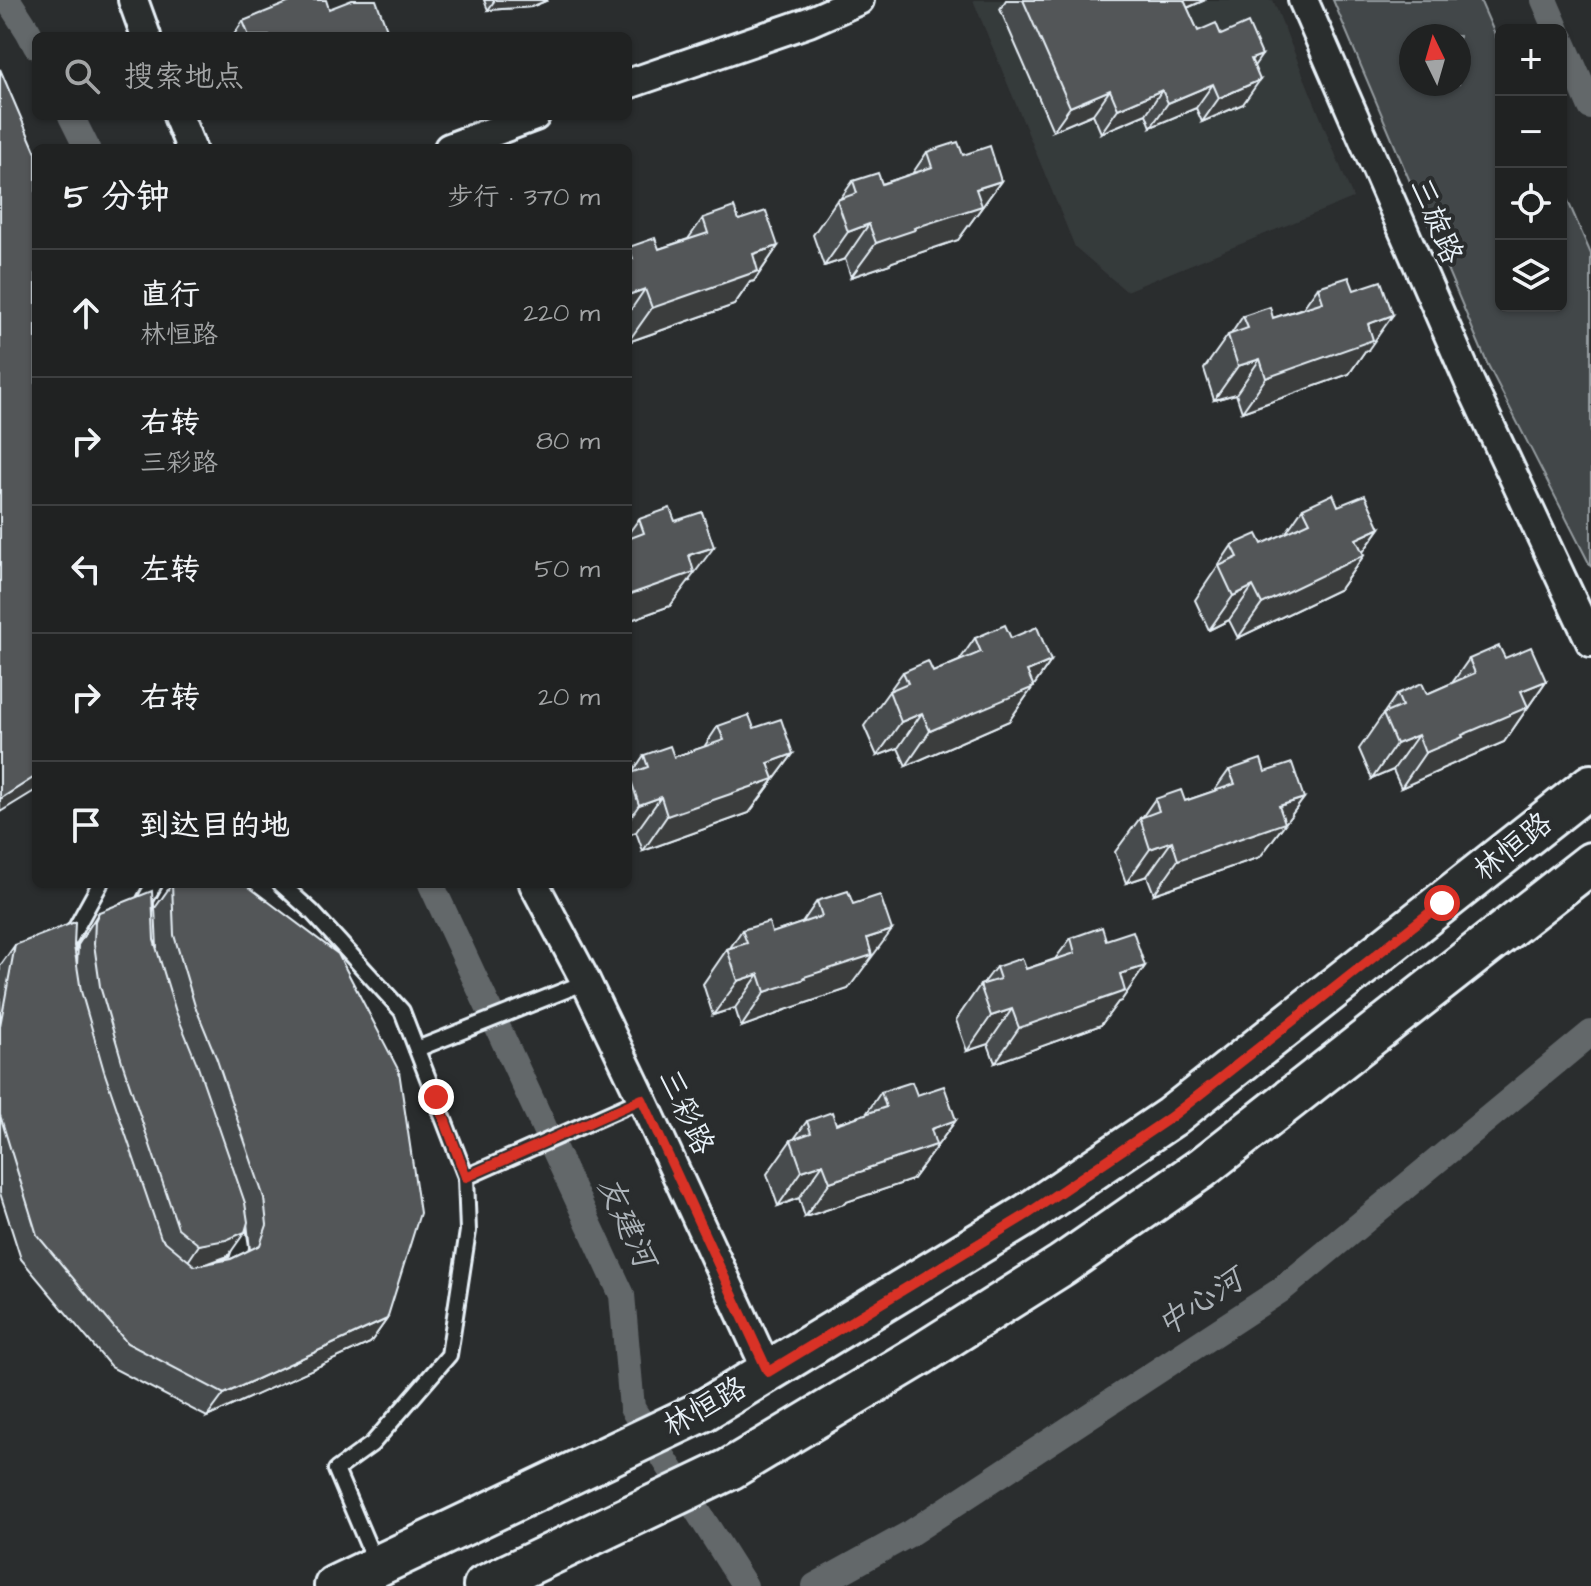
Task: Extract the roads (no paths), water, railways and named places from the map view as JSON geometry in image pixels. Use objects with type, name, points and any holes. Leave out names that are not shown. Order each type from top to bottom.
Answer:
[{"type":"main road","name":"林恒路","points":[[335,1586],[701,1412],[1026,1215],[1171,1117],[1591,785]]},
{"type":"main road","name":"林恒路","points":[[484,1586],[730,1469],[1062,1265],[1202,1168],[1591,863]]},
{"type":"street","points":[[133,0],[145,32]]},
{"type":"street","points":[[632,83],[809,22],[859,0]]},
{"type":"street","name":"三旋路","points":[[1303,0],[1469,381],[1591,642]]},
{"type":"street","points":[[180,120],[189,144]]},
{"type":"street","points":[[460,144],[524,120]]},
{"type":"street","name":"三彩路","points":[[536,888],[586,982],[768,1372]]},
{"type":"lane","points":[[67,968],[68,942],[98,888]]},
{"type":"lane","points":[[145,924],[145,900],[152,888]]},
{"type":"lane","points":[[285,888],[312,912],[402,1011],[466,1177],[468,1231],[449,1355],[372,1444],[336,1470],[377,1566]]},
{"type":"lane","points":[[417,1049],[586,982]]},
{"type":"lane","points":[[466,1177],[642,1099]]},
{"type":"lane","points":[[212,1273],[236,1263],[241,1247],[234,1213]]},
{"type":"waterway","points":[[8,0],[32,38]]},
{"type":"waterway","points":[[1544,0],[1554,24]]},
{"type":"waterway","points":[[1567,52],[1591,107]]},
{"type":"waterway","points":[[73,120],[85,144]]},
{"type":"waterway","name":"友建河","points":[[433,888],[622,1295],[632,1408],[745,1586]]},
{"type":"waterway","name":"中心河","points":[[815,1586],[909,1534],[1281,1290],[1591,1033]]}]
